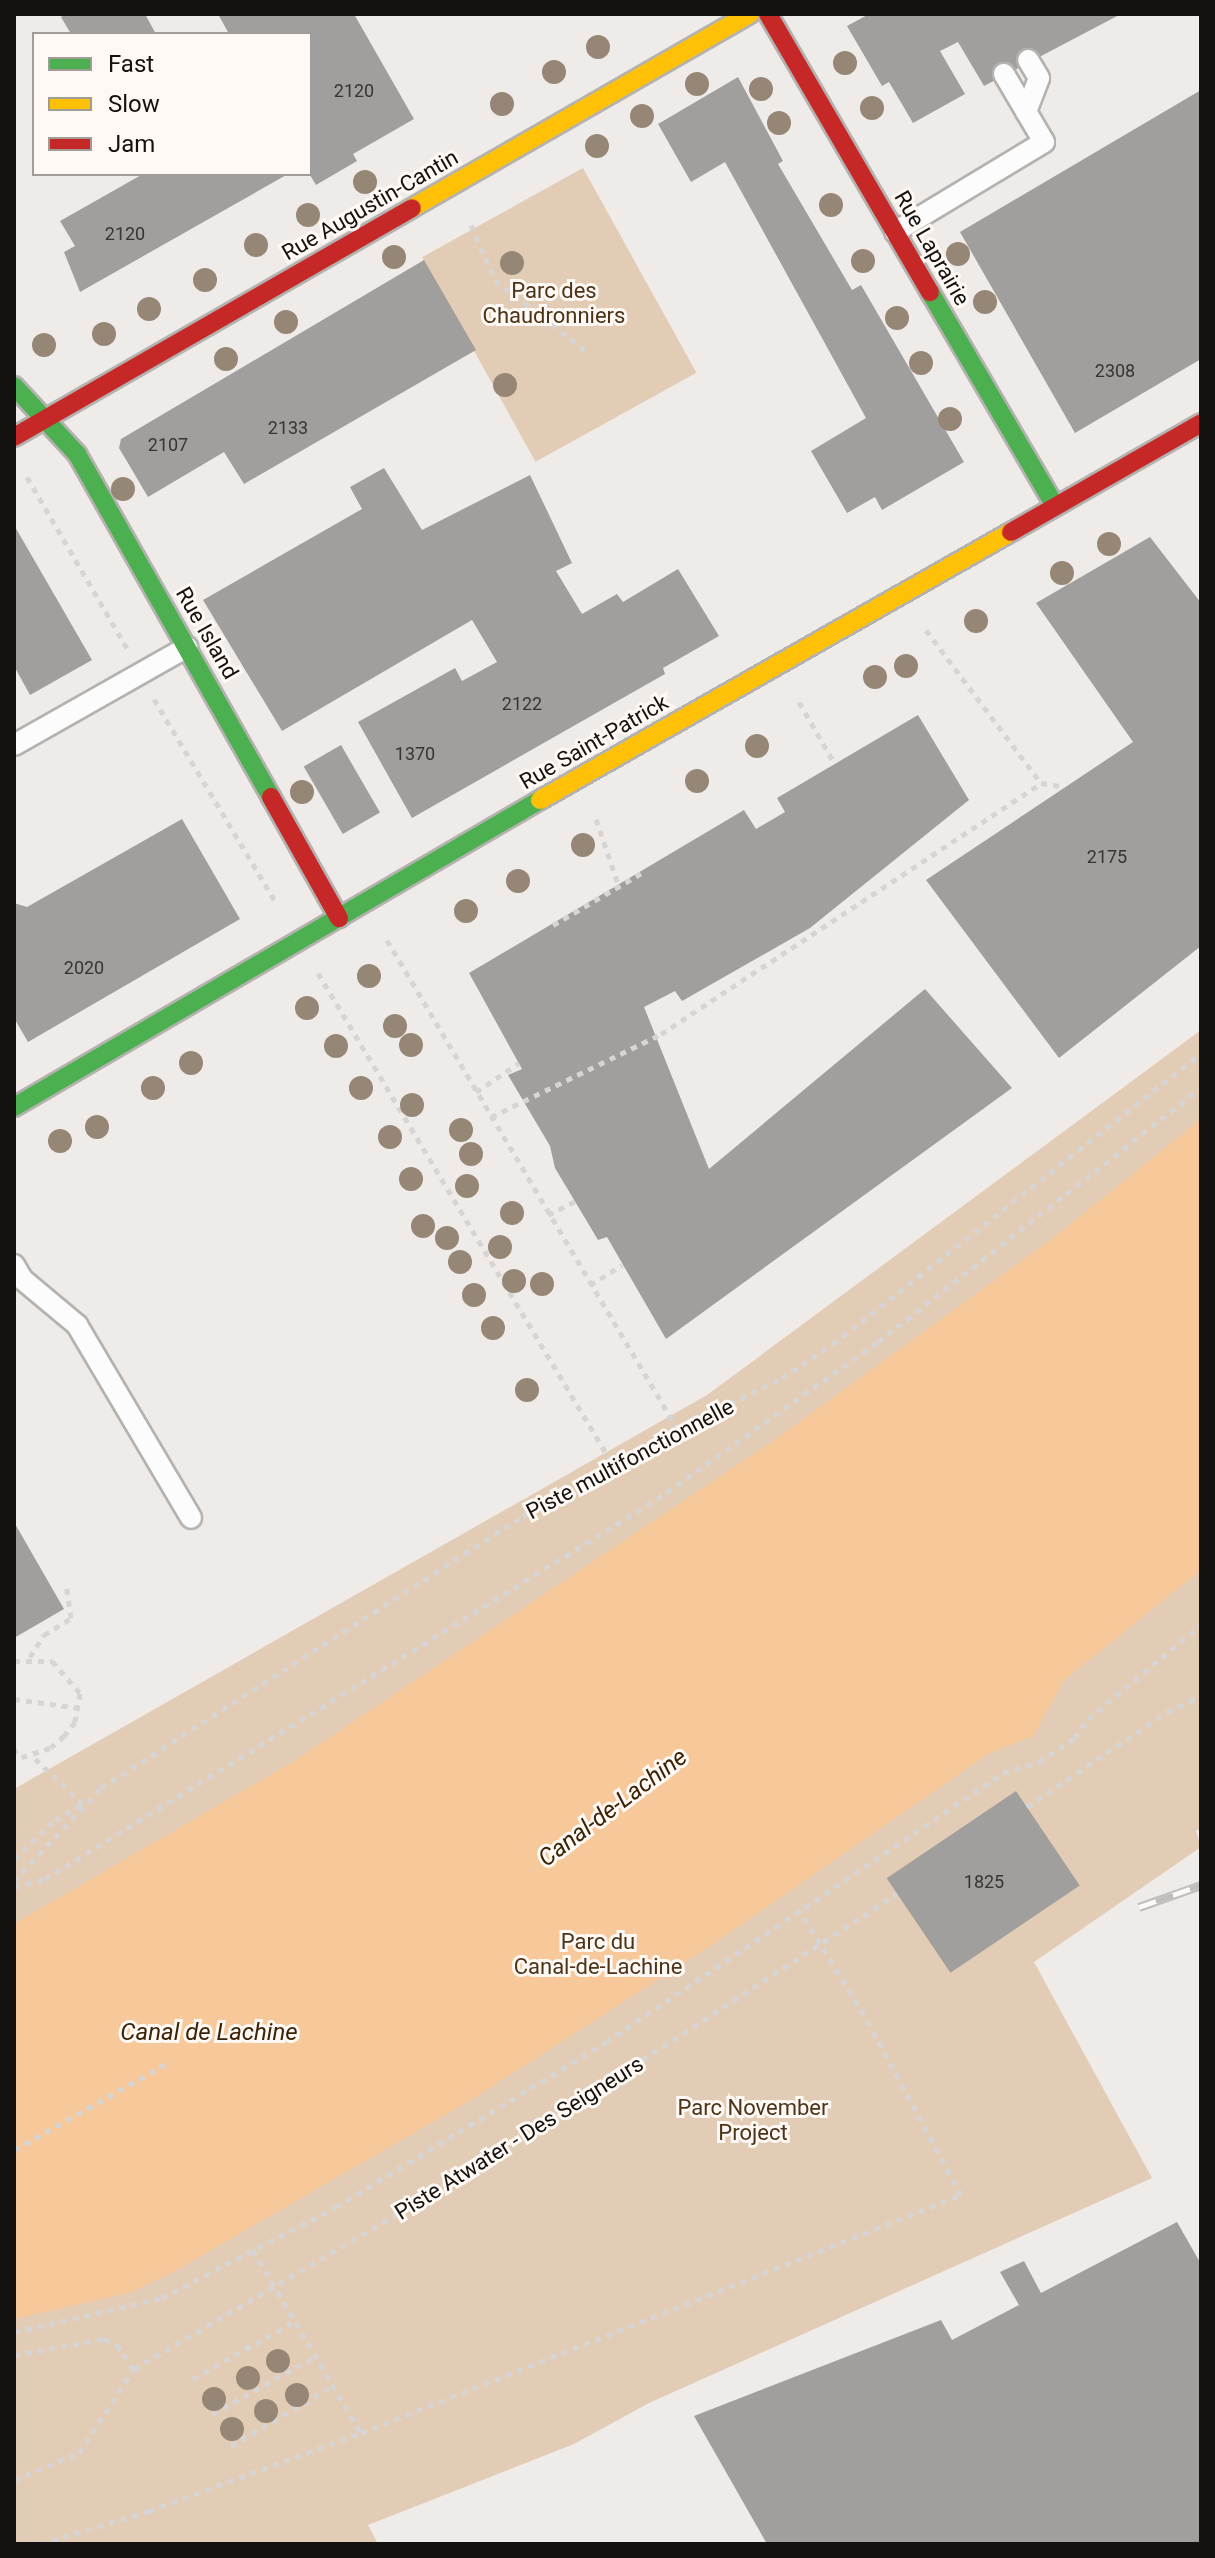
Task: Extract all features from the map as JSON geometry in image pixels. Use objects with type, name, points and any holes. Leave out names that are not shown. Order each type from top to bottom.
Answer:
[{"type":"street","name":"Rue Augustin-Cantin","points":[[14,437],[750,14]]},
{"type":"street","name":"Rue Laprairie","points":[[768,14],[1055,506]]},
{"type":"street","name":"Rue Island","points":[[14,386],[77,454],[339,918]]},
{"type":"street","name":"Rue Saint-Patrick","points":[[14,1107],[1201,423]]},
{"type":"lane","points":[[1026,112],[1039,78],[1028,60]]},
{"type":"lane","points":[[895,232],[1044,142],[1004,74]]},
{"type":"lane","points":[[14,745],[187,647]]},
{"type":"lane","points":[[14,1265],[22,1279],[77,1325],[191,1518]]},
{"type":"path","points":[[471,225],[495,280],[586,351]]},
{"type":"path","points":[[29,480],[125,645]]},
{"type":"path","points":[[926,630],[1041,783]]},
{"type":"path","points":[[799,702],[835,764]]},
{"type":"path","points":[[176,740],[272,896]]},
{"type":"path","points":[[491,1117],[661,1034],[1041,783],[1065,787]]},
{"type":"path","points":[[596,819],[619,887]]},
{"type":"path","points":[[553,925],[645,871]]},
{"type":"path","points":[[387,940],[678,1430]]},
{"type":"path","points":[[321,980],[612,1463]]},
{"type":"path","name":"Piste multifonctionnelle","points":[[14,1881],[83,1804],[408,1589],[612,1463],[782,1378],[833,1344],[1201,1053]]},
{"type":"path","points":[[476,1092],[519,1063]]},
{"type":"path","points":[[14,1887],[45,1879],[657,1499],[878,1342],[1201,1088]]},
{"type":"path","points":[[548,1215],[575,1201]]},
{"type":"path","points":[[590,1285],[622,1265]]},
{"type":"path","points":[[30,1657],[44,1635],[71,1618],[67,1588]]},
{"type":"path","points":[[14,2332],[149,2303],[336,2207],[606,2042],[1003,1773],[1039,1762],[1075,1738],[1088,1719],[1201,1625]]},
{"type":"path","points":[[14,1661],[30,1657],[63,1668],[80,1693],[79,1708],[64,1736],[32,1756],[17,1759],[14,1748]]},
{"type":"path","points":[[1027,1807],[1167,1712],[1201,1696]]},
{"type":"path","points":[[14,1699],[79,1708]]},
{"type":"path","points":[[14,1859],[55,1820],[83,1804],[32,1756]]},
{"type":"path","name":"Piste Atwater - Des Seigneurs","points":[[134,2369],[502,2152],[897,1894]]},
{"type":"path","points":[[40,2544],[149,2511],[361,2433],[961,2195],[821,1943],[800,1911]]},
{"type":"path","points":[[14,2150],[171,2061]]},
{"type":"path","points":[[253,2250],[361,2433]]},
{"type":"path","points":[[193,2379],[297,2320]]},
{"type":"path","points":[[14,2355],[104,2339],[117,2345],[134,2369],[79,2453],[14,2480]]},
{"type":"path","points":[[212,2414],[316,2356]]},
{"type":"path","points":[[231,2446],[333,2386]]},
{"type":"green space","name":"Parc des Chaudronniers","points":[[583,168],[696,373],[536,462],[422,257]]},
{"type":"green space","name":"Parc du Canal-de-Lachine","points":[[1201,1030],[1201,1828],[1196,1831],[1201,1847],[1034,1962],[1152,2178],[649,2403],[574,2444],[368,2525],[378,2544],[14,2544],[14,1789],[707,1395]]},
{"type":"water","name":"Canal de Lachine","points":[[1201,1119],[1201,1570],[1064,1680],[1033,1736],[988,1754],[713,1944],[471,2100],[175,2271],[129,2293],[14,2319],[14,1924],[296,1760],[776,1439],[1053,1238]]},
{"type":"building","points":[[66,14],[145,14],[155,32],[70,32],[61,17]]},
{"type":"building","points":[[218,14],[354,14],[414,119],[353,154],[357,161],[316,185],[311,176],[312,32],[228,32]]},
{"type":"building","points":[[869,14],[1121,14],[984,86],[958,42],[940,51],[965,94],[913,123],[889,82],[882,86],[847,26]]},
{"type":"building","points":[[738,77],[783,161],[778,164],[852,290],[861,285],[964,462],[882,510],[875,497],[847,513],[811,451],[866,418],[725,162],[691,182],[658,124]]},
{"type":"building","points":[[1201,90],[1201,359],[1075,433],[960,232]]},
{"type":"building","points":[[139,176],[284,176],[80,292],[64,252],[75,246],[60,221]]},
{"type":"building","points":[[424,260],[476,350],[244,484],[224,452],[148,497],[119,448],[121,439]]},
{"type":"building","points":[[384,468],[422,530],[530,475],[572,563],[556,571],[582,614],[617,594],[623,602],[678,569],[719,636],[663,668],[665,674],[412,818],[358,722],[455,668],[462,681],[497,662],[472,620],[282,731],[203,600],[362,509],[350,487]]},
{"type":"building","points":[[14,525],[92,660],[30,695],[14,666]]},
{"type":"building","points":[[1150,537],[1201,603],[1201,946],[1059,1058],[926,880],[1133,742],[1036,603]]},
{"type":"building","points":[[918,715],[969,800],[810,928],[682,1001],[675,991],[644,1007],[709,1169],[925,989],[1012,1088],[666,1339],[607,1237],[598,1240],[555,1168],[550,1146],[508,1075],[522,1069],[469,973],[744,810],[756,829],[785,812],[777,798]]},
{"type":"building","points":[[341,745],[380,813],[343,834],[304,766]]},
{"type":"building","points":[[182,819],[240,919],[28,1042],[14,1018],[14,903],[27,907]]},
{"type":"building","points":[[14,1522],[64,1609],[14,1638]]},
{"type":"building","points":[[1016,1791],[1080,1886],[950,1973],[887,1878]]},
{"type":"building","points":[[1177,2222],[1201,2264],[1201,2544],[767,2544],[694,2416],[941,2320],[952,2340],[1019,2305],[1000,2272],[1024,2261],[1041,2293]]},
{"type":"railway","points":[[1139,1907],[1201,1885]]},
{"type":"traffic: fast","points":[[930,292],[1055,506]]},
{"type":"traffic: fast","points":[[14,386],[77,454],[271,797]]},
{"type":"traffic: fast","points":[[14,1107],[540,800]]},
{"type":"traffic: slow","points":[[412,208],[750,14]]},
{"type":"traffic: slow","points":[[540,800],[1011,532]]},
{"type":"traffic: jam","points":[[768,14],[930,292]]},
{"type":"traffic: jam","points":[[14,437],[412,208]]},
{"type":"traffic: jam","points":[[1011,532],[1201,423]]},
{"type":"traffic: jam","points":[[271,797],[339,918]]},
{"type":"water label","name":"Canal-de-Lachine","points":[[613,1808]]},
{"type":"park label","name":"Parc November Project","points":[[753,2120]]}]
